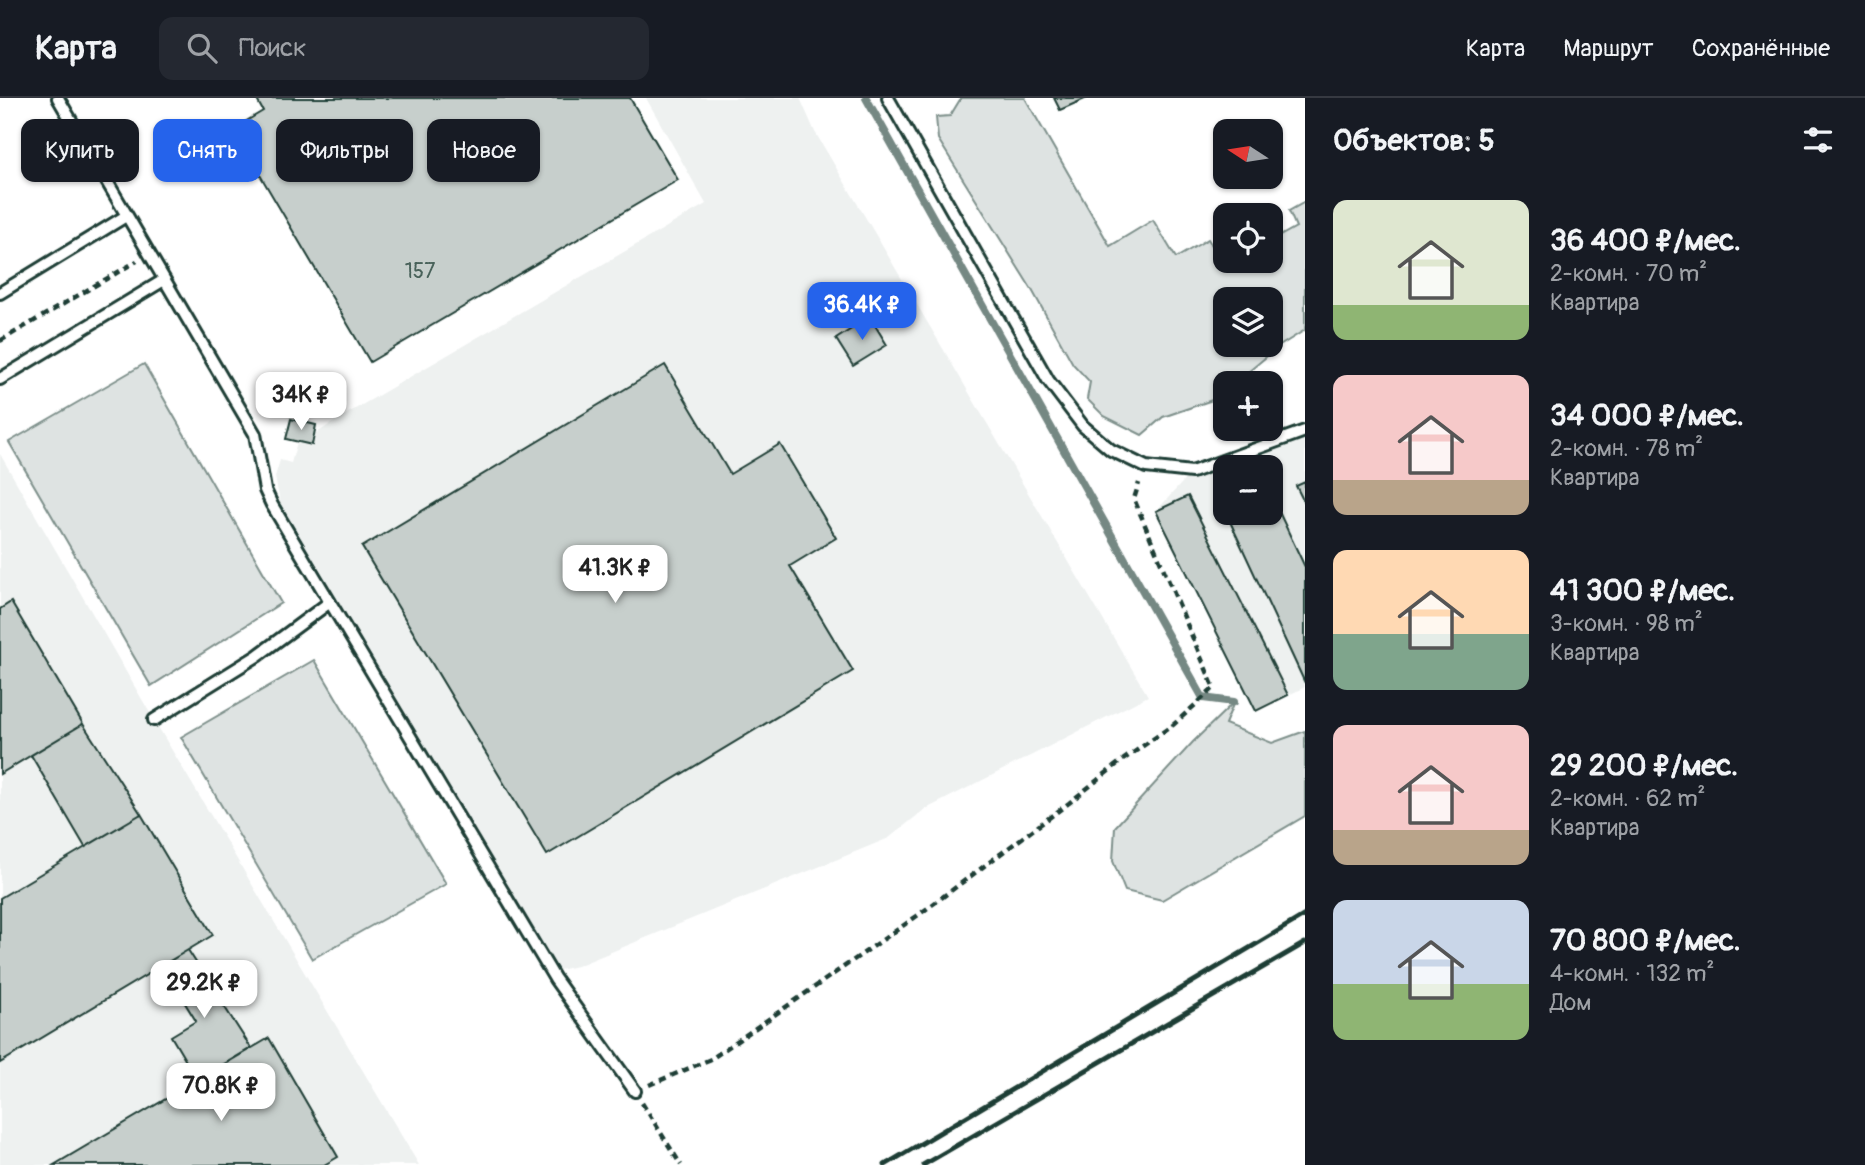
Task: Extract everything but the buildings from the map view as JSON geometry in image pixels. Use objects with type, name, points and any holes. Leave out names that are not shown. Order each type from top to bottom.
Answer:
[{"type":"lane","points":[[58,98],[255,434],[265,490],[272,505],[555,979],[635,1091]]},
{"type":"lane","points":[[888,98],[1048,380],[1083,426],[1111,450],[1146,467],[1192,472],[1305,431]]},
{"type":"lane","points":[[0,293],[126,216]]},
{"type":"lane","points":[[0,379],[164,281]]},
{"type":"lane","points":[[154,720],[257,656],[330,602]]},
{"type":"path","points":[[0,341],[148,254]]},
{"type":"path","points":[[681,1165],[635,1091],[711,1059],[917,916],[1173,725],[1214,688],[1134,499],[1146,467]]},
{"type":"shaded area","points":[[646,98],[800,98],[815,132],[1148,696],[924,810],[889,838],[577,966],[559,970],[280,502],[275,477],[280,460],[291,463],[297,442],[312,445],[314,435],[338,419],[706,204]]},
{"type":"shaded area","points":[[961,98],[1025,98],[1110,246],[1153,220],[1176,258],[1208,239],[1213,247],[1213,273],[1283,273],[1283,234],[1296,227],[1289,211],[1305,202],[1305,330],[1283,344],[1283,287],[1213,287],[1213,357],[1266,357],[1249,371],[1213,371],[1213,400],[1163,417],[1142,435],[1104,416],[1087,399],[1090,382],[1073,364],[1032,290],[938,139],[936,117],[950,116]]},
{"type":"shaded area","points":[[144,364],[281,603],[151,686],[9,442]]},
{"type":"shaded area","points":[[1305,431],[1305,687],[1256,711],[1156,511],[1192,472],[1213,464],[1213,525],[1283,525],[1283,455],[1239,455]]},
{"type":"shaded area","points":[[0,454],[154,720],[419,1165],[0,1165]]},
{"type":"shaded area","points":[[314,660],[446,884],[312,959],[181,737]]},
{"type":"shaded area","points":[[1234,702],[1225,724],[1272,743],[1305,731],[1305,816],[1162,900],[1125,891],[1113,861],[1115,827],[1193,742]]},
{"type":"waterway","points":[[866,98],[1203,698],[1234,702]]},
{"type":"railway","points":[[885,1165],[1305,915]]},
{"type":"railway","points":[[923,1165],[1305,943]]}]
